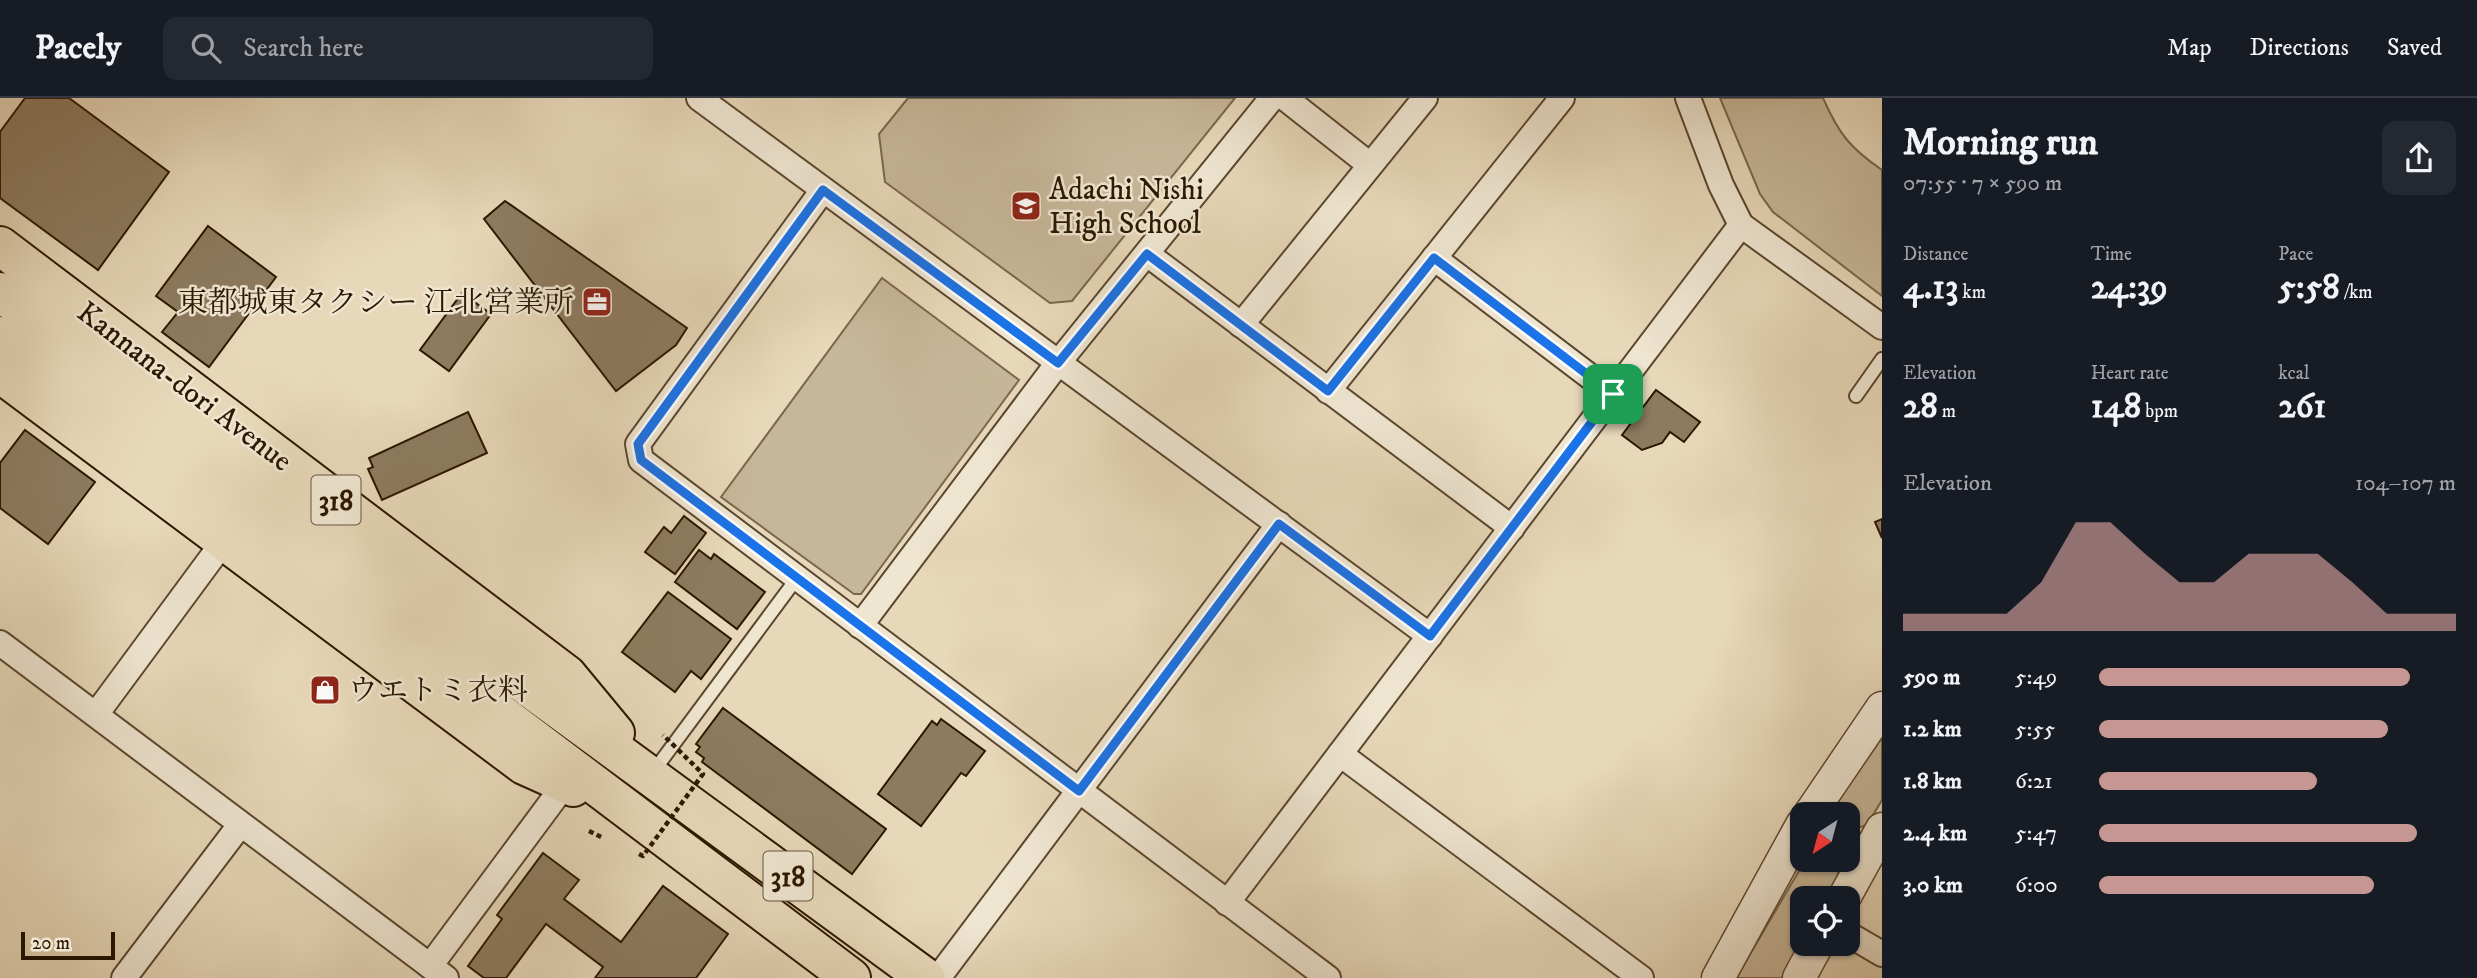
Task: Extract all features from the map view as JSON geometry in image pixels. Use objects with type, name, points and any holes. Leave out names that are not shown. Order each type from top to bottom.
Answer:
[{"type":"main road","name":"Kannana-dori Avenue","points":[[0,246],[567,675],[650,776]]},
{"type":"main road","name":"Kannana-dori Avenue","points":[[0,292],[401,615],[632,814],[851,978]]},
{"type":"main road","name":"Kannana-dori Avenue","points":[[0,336],[401,615],[650,776],[926,978]]},
{"type":"main road","name":"Kannana-dori Avenue","points":[[1,376],[524,765],[632,814]]},
{"type":"street","points":[[699,98],[1430,636]]},
{"type":"street","points":[[860,626],[1058,363],[1272,98]]},
{"type":"street","points":[[1284,98],[1370,165]]},
{"type":"street","points":[[1241,325],[1425,98]]},
{"type":"street","points":[[1328,391],[1562,98]]},
{"type":"street","points":[[1688,98],[1721,185],[1741,225],[1882,327]]},
{"type":"street","points":[[823,190],[638,444],[641,460],[1328,978]]},
{"type":"street","points":[[1227,902],[1741,225]]},
{"type":"street","points":[[1147,254],[1511,528]]},
{"type":"street","points":[[1434,258],[1613,394]]},
{"type":"street","points":[[938,978],[1279,524]]},
{"type":"street","points":[[97,713],[224,541]]},
{"type":"street","points":[[0,643],[97,713],[240,825],[438,972],[565,784]]},
{"type":"street","points":[[1818,802],[1882,708]]},
{"type":"street","points":[[1340,754],[1641,978]]},
{"type":"street","points":[[124,978],[240,825]]},
{"type":"street","points":[[1851,886],[1882,829]]},
{"type":"street","points":[[1718,978],[1790,847]]},
{"type":"street","points":[[1860,941],[1882,954]]},
{"type":"street","points":[[1799,978],[1811,956]]},
{"type":"lane","points":[[1856,396],[1882,359]]},
{"type":"lane","points":[[650,776],[797,578]]},
{"type":"path","points":[[639,854],[643,856],[703,774],[663,735]]},
{"type":"shaded area","name":"Adachi Nishi High School","points":[[908,98],[1235,98],[1072,301],[1050,303],[885,182],[879,134]]},
{"type":"shaded area","points":[[1720,98],[1823,98],[1846,139],[1882,170],[1882,296],[1773,212],[1760,194]]},
{"type":"shaded area","points":[[882,278],[1019,380],[861,594],[854,594],[721,497]]},
{"type":"shaded area","points":[[1882,732],[1882,800],[1867,825],[1860,827],[1860,802],[1836,802],[1837,796]]},
{"type":"shaded area","points":[[1798,872],[1838,872],[1836,886],[1790,886]]},
{"type":"shaded area","points":[[1790,886],[1790,956],[1795,956],[1782,978],[1736,978]]},
{"type":"building","points":[[25,98],[69,98],[169,172],[98,270],[0,198],[0,132]]},
{"type":"building","points":[[505,201],[687,328],[676,345],[616,391],[484,219]]},
{"type":"building","points":[[208,226],[276,277],[209,367],[162,332],[178,312],[156,296]]},
{"type":"building","points":[[462,293],[491,314],[449,371],[420,350]]},
{"type":"building","points":[[1656,390],[1700,422],[1684,442],[1670,432],[1662,443],[1642,450],[1622,435]]},
{"type":"building","points":[[468,412],[487,453],[382,500],[368,469],[373,467],[369,458]]},
{"type":"building","points":[[25,430],[95,482],[48,544],[0,508],[0,463]]},
{"type":"building","points":[[684,516],[706,533],[675,574],[645,552],[664,527],[671,533]]},
{"type":"building","points":[[1882,519],[1882,538],[1875,522]]},
{"type":"building","points":[[699,550],[711,559],[714,554],[765,592],[737,629],[675,582]]},
{"type":"building","points":[[668,592],[731,639],[701,679],[691,671],[675,692],[622,652]]},
{"type":"building","points":[[723,708],[886,829],[852,874],[702,762],[704,758],[696,752],[700,747],[696,744]]},
{"type":"building","points":[[941,719],[985,751],[966,776],[961,773],[921,826],[878,794],[932,721],[937,725]]},
{"type":"building","points":[[543,853],[579,880],[564,899],[621,942],[663,886],[728,934],[696,978],[595,978],[603,967],[546,924],[506,978],[484,978],[468,966],[502,919],[497,915]]},
{"type":"place","name":"Adachi Nishi High School","points":[[1026,206]]},
{"type":"place","name":"東都城東タクシー 江北営業所","points":[[597,302]]},
{"type":"place","name":"ウエトミ衣料","points":[[325,690]]},
{"type":"route","points":[[823,190],[1058,363],[1147,254],[1328,391],[1434,258],[1613,394],[1430,636],[1279,524],[1079,791],[641,460],[638,444],[823,190]]}]
